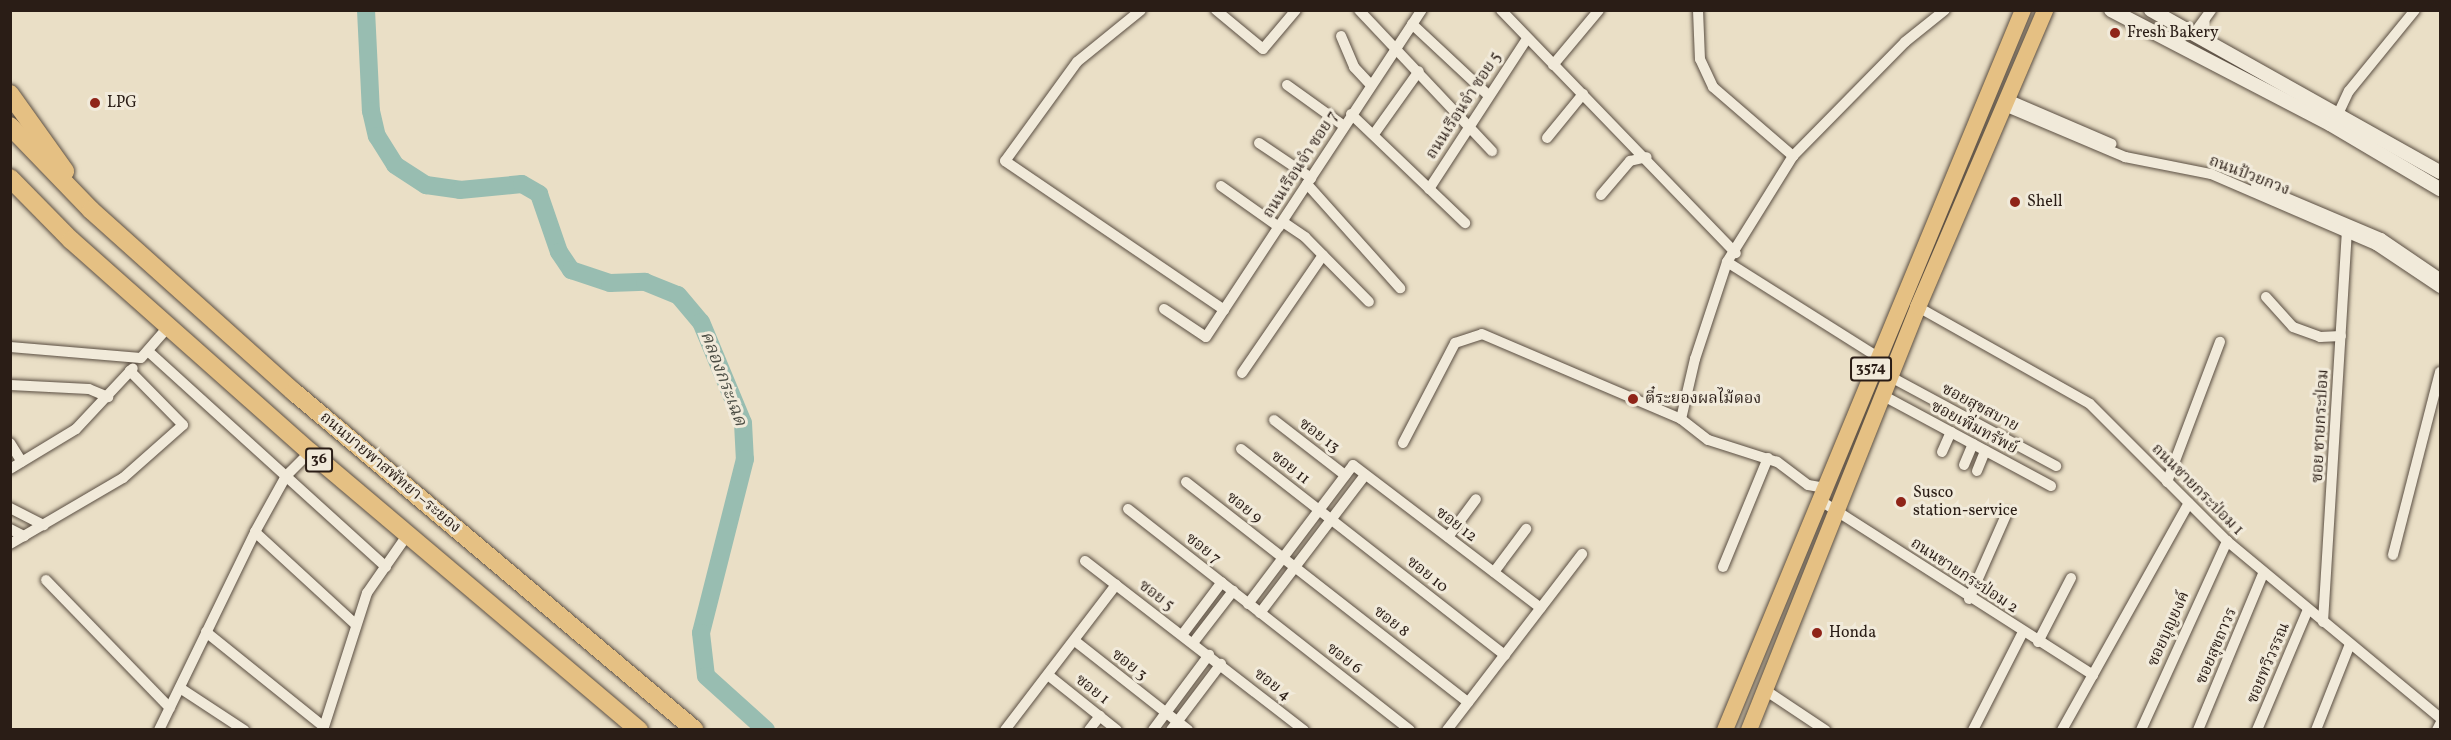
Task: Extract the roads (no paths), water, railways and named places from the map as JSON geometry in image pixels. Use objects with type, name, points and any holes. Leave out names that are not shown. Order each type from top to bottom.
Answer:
[{"type":"highway","name":"ถนนบายพาสพัทยา–ระยอง","points":[[10,94],[91,210]]},
{"type":"highway","name":"ถนนบายพาสพัทยา–ระยอง","points":[[10,126],[91,210],[294,392],[695,729]]},
{"type":"highway","name":"36","points":[[10,178],[71,240],[310,452],[639,729]]},
{"type":"highway","name":"36","points":[[10,192],[71,240]]},
{"type":"main road","name":"3574","points":[[1725,729],[1823,494],[1876,356],[2023,10]]},
{"type":"main road","name":"3574","points":[[1749,729],[1768,692],[1840,513],[1889,376],[2003,101],[2046,13]]},
{"type":"street","points":[[1141,10],[1077,62],[1005,161],[1224,309]]},
{"type":"street","points":[[1216,10],[1263,49],[1296,10]]},
{"type":"street","points":[[1359,10],[1468,122],[1492,151]]},
{"type":"street","name":"ถนนเรือนจำ ซอย 7","points":[[1164,309],[1206,337],[1281,225],[1351,114],[1422,10]]},
{"type":"street","points":[[1501,10],[1526,40],[1647,157],[1736,253]]},
{"type":"street","points":[[1553,65],[1599,10]]},
{"type":"street","points":[[1698,10],[1700,59],[1713,87],[1793,156]]},
{"type":"street","points":[[1681,419],[1727,262],[1736,253],[1793,156],[1897,50],[1945,10]]},
{"type":"street","points":[[2110,10],[2330,124],[2440,189]]},
{"type":"street","points":[[2151,10],[2196,32],[2339,112],[2440,172]]},
{"type":"street","points":[[2196,32],[2211,10]]},
{"type":"street","points":[[2339,112],[2349,91],[2415,10]]},
{"type":"street","points":[[1412,24],[1487,94]]},
{"type":"street","points":[[1341,36],[1354,67],[1371,85]]},
{"type":"street","name":"ถนนเรือนจำ ซอย 5","points":[[1429,189],[1468,122],[1526,40]]},
{"type":"street","points":[[1374,134],[1419,71]]},
{"type":"street","points":[[1287,85],[1344,126]]},
{"type":"street","points":[[1546,138],[1583,94]]},
{"type":"street","name":"ถนนป้วยกวง","points":[[2003,101],[2125,157],[2211,174],[2347,232],[2440,288]]},
{"type":"street","name":"ถนนป้วยกวง","points":[[2003,101],[2121,148],[2212,167],[2381,238],[2440,278]]},
{"type":"street","points":[[1351,114],[1465,223]]},
{"type":"street","points":[[1259,143],[1309,181],[1400,288]]},
{"type":"street","points":[[1600,195],[1630,161],[1647,157]]},
{"type":"street","points":[[1221,186],[1323,255],[1370,302]]},
{"type":"street","name":"ซอย ชายกระป่อม","points":[[2324,622],[2347,232]]},
{"type":"street","points":[[1242,373],[1323,255]]},
{"type":"street","points":[[1727,262],[1876,356]]},
{"type":"street","points":[[2266,297],[2294,327],[2320,337],[2341,336]]},
{"type":"street","name":"ถนนชายกระป่อม 1","points":[[1918,307],[2090,404],[2227,541],[2440,718]]},
{"type":"street","points":[[10,469],[68,436],[108,397],[168,327]]},
{"type":"street","name":"ถนนชายกระป่อม 2","points":[[1403,443],[1455,343],[1465,335],[1503,340],[1681,419],[1708,440],[1768,458],[1823,494],[1840,513],[1969,599],[2093,675]]},
{"type":"street","points":[[2167,482],[2220,342]]},
{"type":"street","points":[[10,347],[145,355],[286,476],[386,567]]},
{"type":"street","points":[[10,544],[123,478],[183,425],[130,372]]},
{"type":"street","points":[[2393,555],[2440,372]]},
{"type":"street","name":"ซอยสุขสบาย","points":[[1889,376],[2056,466]]},
{"type":"street","points":[[10,384],[89,390],[108,397]]},
{"type":"street","name":"ซอยเพิ่มทรัพย์","points":[[1882,395],[2051,486]]},
{"type":"street","name":"ซอย 13","points":[[1274,420],[1346,475]]},
{"type":"street","points":[[1941,452],[1951,432]]},
{"type":"street","points":[[10,443],[22,462]]},
{"type":"street","points":[[1964,465],[1973,444]]},
{"type":"street","name":"ซอย 11","points":[[1241,448],[1331,519]]},
{"type":"street","points":[[2012,466],[2022,448]]},
{"type":"street","points":[[1977,471],[1985,451]]},
{"type":"street","points":[[159,729],[255,532],[286,476],[310,452]]},
{"type":"street","points":[[1723,567],[1768,458]]},
{"type":"street","name":"ซอย 12","points":[[1346,475],[1353,465],[1541,608]]},
{"type":"street","points":[[1248,604],[1346,475]]},
{"type":"street","points":[[1260,613],[1365,475]]},
{"type":"street","name":"ซอย 9","points":[[1186,482],[1295,567]]},
{"type":"street","points":[[1448,537],[1476,499]]},
{"type":"street","points":[[2062,729],[2189,503]]},
{"type":"street","points":[[10,508],[44,525]]},
{"type":"street","name":"ซอย 7","points":[[1128,508],[1260,613]]},
{"type":"street","points":[[1969,599],[2007,513]]},
{"type":"street","name":"ซอย 10","points":[[1331,519],[1505,655]]},
{"type":"street","points":[[10,529],[24,536]]},
{"type":"street","points":[[1494,573],[1526,529]]},
{"type":"street","points":[[255,532],[355,624]]},
{"type":"street","points":[[206,632],[323,728],[355,624],[386,567],[408,534]]},
{"type":"street","name":"ซอยบุญยงค์","points":[[2141,729],[2227,541]]},
{"type":"street","points":[[1447,729],[1582,554]]},
{"type":"street","name":"ซอย 5","points":[[1085,561],[1209,655]]},
{"type":"street","name":"ซอย 8","points":[[1295,567],[1468,702]]},
{"type":"street","name":"ซอยสุขถาวร","points":[[2198,729],[2264,574]]},
{"type":"street","points":[[2038,642],[2071,578]]},
{"type":"street","points":[[46,580],[170,708]]},
{"type":"street","points":[[1182,635],[1222,582]]},
{"type":"street","points":[[1005,729],[1116,585]]},
{"type":"street","points":[[1193,643],[1233,591]]},
{"type":"street","name":"ซอยทวีวรรณ","points":[[2257,729],[2308,609]]},
{"type":"street","name":"ซอย 6","points":[[1260,613],[1410,729]]},
{"type":"street","points":[[1973,729],[2023,632]]},
{"type":"street","name":"ซอย 3","points":[[1075,640],[1166,712],[1174,725],[1188,729]]},
{"type":"street","points":[[2316,729],[2350,644]]},
{"type":"street","points":[[1153,729],[1209,655]]},
{"type":"street","name":"ซอย 4","points":[[1209,655],[1304,729]]},
{"type":"street","points":[[1174,725],[1221,664]]},
{"type":"street","name":"ซอย 1","points":[[1048,675],[1117,729]]},
{"type":"street","points":[[180,688],[244,729]]},
{"type":"street","points":[[1768,692],[1824,729]]},
{"type":"street","points":[[1089,729],[1100,716]]},
{"type":"street","points":[[2437,729],[2440,724]]},
{"type":"waterway","name":"คลองกระเฉด","points":[[366,10],[371,111],[377,136],[395,165],[426,185],[460,190],[522,184],[539,194],[559,252],[571,270],[610,283],[645,282],[678,295],[701,322],[743,423],[745,459],[701,633],[706,676],[766,730]]},
{"type":"place","name":"Fresh Bakery","points":[[2115,33]]},
{"type":"place","name":"LPG","points":[[95,103]]},
{"type":"place","name":"Shell","points":[[2015,202]]},
{"type":"place","name":"ตี๋ระยองผลไม้ดอง","points":[[1633,399]]},
{"type":"place","name":"Susco station-service","points":[[1901,502]]},
{"type":"place","name":"Honda","points":[[1817,633]]}]
